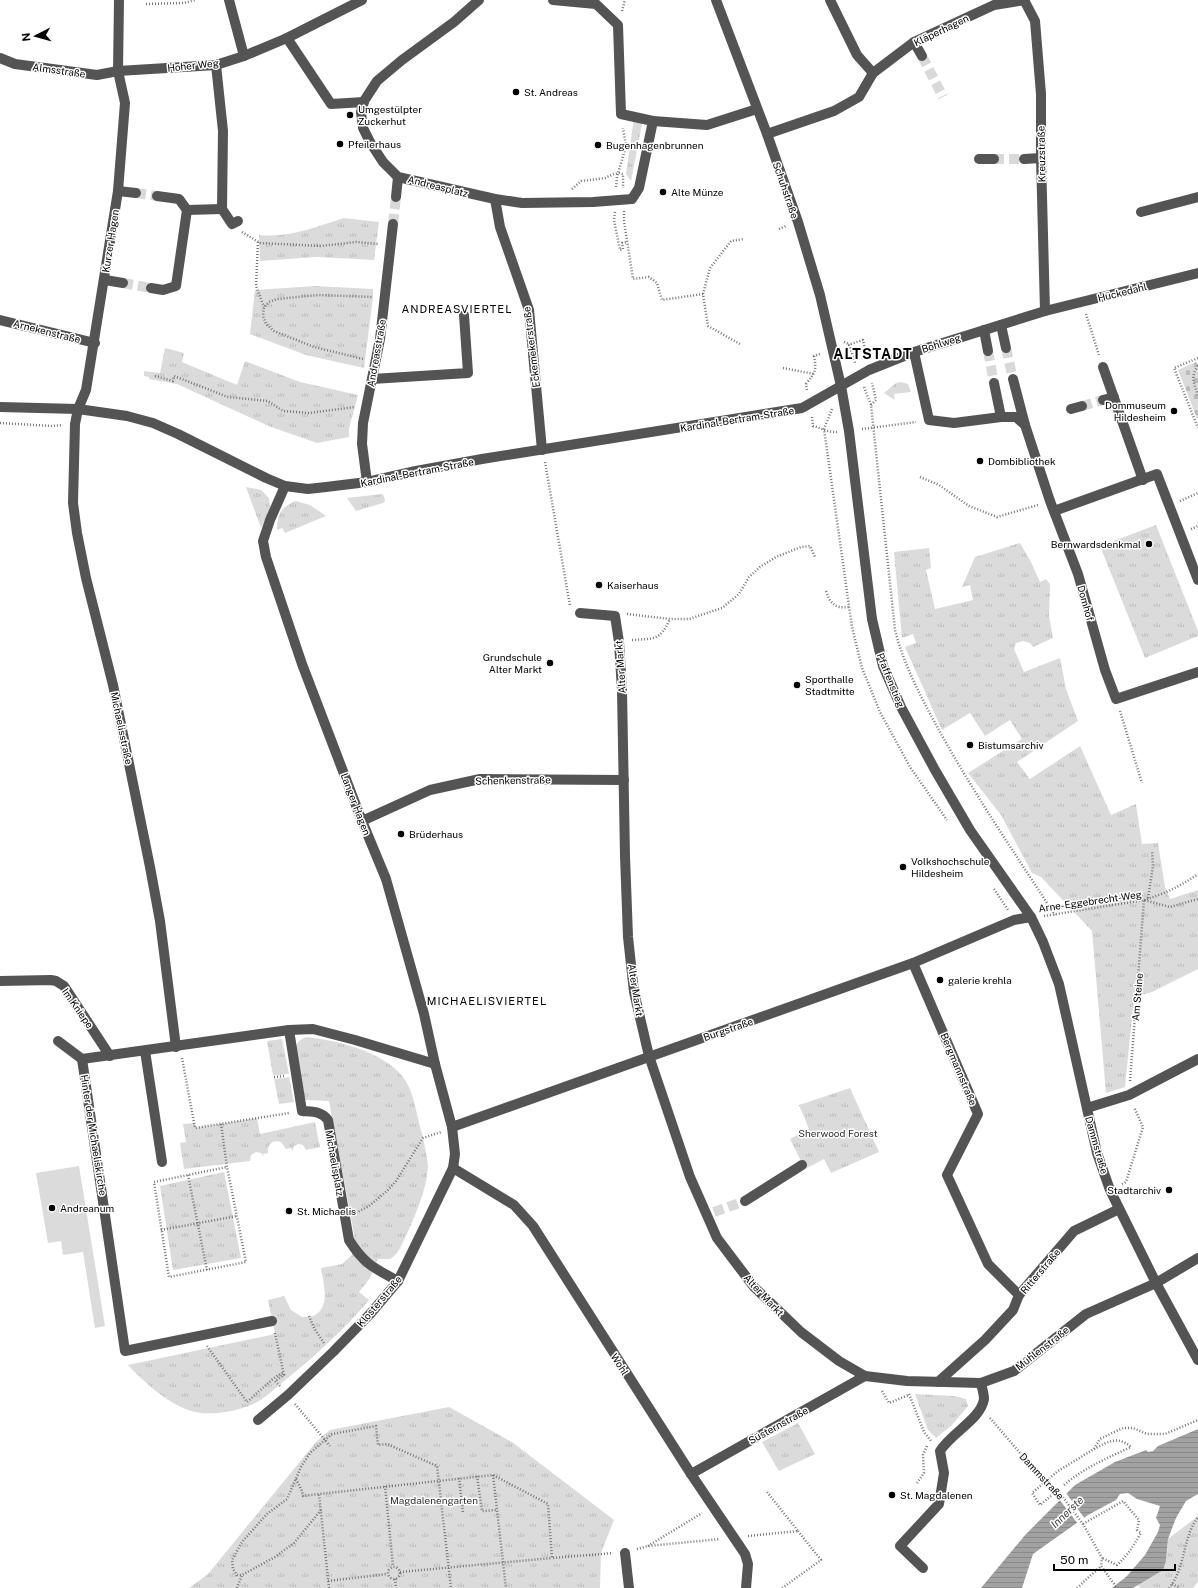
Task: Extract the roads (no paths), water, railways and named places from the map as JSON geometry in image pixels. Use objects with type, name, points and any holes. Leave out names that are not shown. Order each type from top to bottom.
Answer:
[{"type":"street","name":"Kurzer Hagen","points":[[78,410],[86,390],[105,280],[118,191],[126,103],[118,72],[119,0]]},
{"type":"street","points":[[229,0],[244,56]]},
{"type":"street","name":"Hoher Weg","points":[[118,72],[216,65],[244,56],[287,38],[362,0]]},
{"type":"street","name":"Andreasplatz","points":[[479,0],[454,22],[402,60],[377,81],[364,102],[361,112],[363,128],[383,162],[398,177],[495,199],[522,203],[624,201],[632,199],[639,188],[653,121]]},
{"type":"street","points":[[553,0],[596,4],[618,25],[621,114],[653,121],[707,125],[758,109]]},
{"type":"street","name":"Schuhstraße","points":[[716,0],[758,109],[798,222],[820,295],[841,386]]},
{"type":"street","points":[[830,0],[857,55],[873,73]]},
{"type":"street","name":"Kläperhagen","points":[[767,134],[834,111],[859,97],[873,73],[914,42],[994,5],[1024,0]]},
{"type":"street","name":"Kreuzstraße","points":[[1024,0],[1036,21],[1041,94],[1045,312]]},
{"type":"street","points":[[287,38],[331,104],[364,102]]},
{"type":"street","points":[[914,42],[922,56]]},
{"type":"street","name":"Almsstraße","points":[[0,58],[15,64],[97,75],[118,72]]},
{"type":"street","points":[[216,65],[223,131],[222,209],[235,223]]},
{"type":"street","points":[[1024,158],[1041,158]]},
{"type":"street","points":[[979,159],[994,159]]},
{"type":"street","points":[[396,197],[398,177]]},
{"type":"street","points":[[118,191],[136,193]]},
{"type":"street","points":[[151,288],[163,290],[176,286],[187,210],[180,199],[157,196]]},
{"type":"street","points":[[1141,212],[1198,197]]},
{"type":"street","name":"Eckemekerstraße","points":[[495,199],[500,228],[529,310],[542,450]]},
{"type":"street","points":[[187,210],[222,209]]},
{"type":"street","name":"Andreasstraße","points":[[367,482],[362,444],[363,423],[380,339],[392,226]]},
{"type":"street","name":"Hückedahl","points":[[1045,312],[1198,273]]},
{"type":"street","points":[[105,280],[124,283]]},
{"type":"street","name":"Bohlweg","points":[[841,386],[869,370],[914,352],[1045,312]]},
{"type":"street","points":[[372,379],[468,373],[464,316]]},
{"type":"street","name":"Arnekenstraße","points":[[0,320],[94,343]]},
{"type":"street","points":[[1001,325],[1006,348]]},
{"type":"street","points":[[984,330],[988,351]]},
{"type":"street","points":[[914,352],[929,420],[954,423],[1001,417],[1016,417],[1025,425]]},
{"type":"street","points":[[1103,367],[1143,480]]},
{"type":"street","name":"Domhof","points":[[1014,379],[1025,425],[1052,506],[1078,574],[1105,670],[1116,699],[1198,672]]},
{"type":"street","points":[[994,383],[1001,417]]},
{"type":"street","name":"Pfaffenstieg","points":[[841,386],[849,431],[871,612],[883,666],[901,707],[959,812],[1031,917]]},
{"type":"street","name":"Kardinal-Bertram-Straße","points":[[0,407],[110,412],[153,423],[266,478],[285,486],[308,489],[367,482],[424,470],[802,408],[841,386]]},
{"type":"street","points":[[1103,400],[1114,397]]},
{"type":"street","points":[[1071,409],[1082,406]]},
{"type":"street","name":"Michaelisstraße","points":[[78,410],[75,424],[73,503],[77,533],[86,578],[113,685],[146,846],[160,921],[178,1051]]},
{"type":"street","points":[[1052,506],[1143,480],[1157,474],[1198,580]]},
{"type":"street","name":"Langer Hagen","points":[[285,486],[270,520],[263,541],[266,558],[302,664],[362,821],[386,879],[424,1014],[435,1064],[452,1127]]},
{"type":"street","name":"Alter Markt","points":[[580,614],[615,616],[619,642],[622,690],[628,937],[634,992],[649,1056],[690,1177],[710,1213],[717,1238],[754,1287],[801,1332],[839,1361],[870,1377],[907,1381],[981,1383]]},
{"type":"street","name":"Schenkenstraße","points":[[362,821],[430,790],[480,779],[624,780]]},
{"type":"street","name":"Burgstraße","points":[[452,1127],[913,963],[1014,920],[1031,917]]},
{"type":"street","name":"Dammstraße","points":[[1031,917],[1043,942],[1059,984],[1097,1153],[1110,1190],[1156,1283],[1198,1360]]},
{"type":"street","name":"Bergmannstraße","points":[[913,963],[978,1114],[947,1175],[988,1264],[1019,1295]]},
{"type":"street","name":"Im Kniepe","points":[[0,981],[50,980],[56,981],[64,986],[110,1056]]},
{"type":"street","points":[[58,1041],[82,1059],[144,1051],[178,1051],[289,1030],[313,1029],[356,1040],[435,1064]]},
{"type":"street","name":"Michaelisplatz","points":[[289,1030],[302,1111],[324,1114],[328,1120],[349,1240],[357,1254],[369,1265],[398,1281]]},
{"type":"street","points":[[144,1051],[162,1162]]},
{"type":"street","name":"Hinter der Michaeliskirche","points":[[82,1059],[125,1351],[272,1321]]},
{"type":"street","points":[[1087,1108],[1129,1095],[1198,1059]]},
{"type":"street","name":"Klosterstraße","points":[[258,1420],[288,1395],[333,1352],[371,1313],[398,1281],[453,1168],[455,1154],[452,1127]]},
{"type":"street","points":[[745,1201],[802,1165]]},
{"type":"street","name":"Wohl","points":[[453,1168],[491,1189],[514,1205],[533,1226],[691,1474],[745,1554],[748,1564],[746,1588]]},
{"type":"street","name":"Ritterstraße","points":[[938,1382],[985,1340],[1013,1310],[1019,1295],[1074,1231],[1119,1209]]},
{"type":"street","name":"Mühlenstraße","points":[[981,1383],[1014,1371],[1086,1314],[1156,1283],[1198,1258]]},
{"type":"street","name":"Süsternstraße","points":[[691,1474],[870,1377]]},
{"type":"street","points":[[923,1568],[900,1546],[939,1504],[944,1473],[940,1451],[945,1442],[972,1419],[981,1408],[984,1397],[981,1383]]},
{"type":"street","points":[[625,1553],[629,1588]]},
{"type":"water","name":"Innerste","points":[[1198,1429],[1198,1494],[1186,1501],[1176,1518],[1168,1539],[1166,1561],[1163,1570],[1133,1588],[1112,1588],[1127,1576],[1145,1555],[1158,1532],[1160,1525],[1156,1518],[1160,1506],[1137,1499],[1128,1493],[1120,1494],[1116,1500],[1088,1515],[1033,1554],[1022,1588],[981,1588],[1026,1534],[1075,1485],[1115,1462],[1146,1450],[1148,1452],[1153,1451],[1158,1446]]},
{"type":"tunnel","points":[[922,56],[943,97]]},
{"type":"tunnel","points":[[994,159],[1024,159]]},
{"type":"tunnel","points":[[136,193],[157,196]]},
{"type":"tunnel","points":[[393,224],[396,197]]},
{"type":"tunnel","points":[[123,283],[151,288]]},
{"type":"tunnel","points":[[1006,348],[1013,379]]},
{"type":"tunnel","points":[[988,351],[994,383]]},
{"type":"tunnel","points":[[1082,406],[1103,400]]},
{"type":"tunnel","points":[[714,1212],[745,1201]]},
{"type":"place","name":"St. Andreas","points":[[516,92]]},
{"type":"place","name":"Umgestülpter Zuckerhut","points":[[350,115]]},
{"type":"place","name":"Pfeilerhaus","points":[[340,144]]},
{"type":"place","name":"Bugenhagenbrunnen","points":[[598,145]]},
{"type":"place","name":"Alte Münze","points":[[663,192]]},
{"type":"place","name":"Dommuseum Hildesheim","points":[[1174,411]]},
{"type":"place","name":"Dombibliothek","points":[[980,461]]},
{"type":"place","name":"Bernwardsdenkmal","points":[[1149,544]]},
{"type":"place","name":"Kaiserhaus","points":[[599,585]]},
{"type":"place","name":"Grundschule Alter Markt","points":[[550,663]]},
{"type":"place","name":"Sporthalle Stadtmitte","points":[[797,685]]},
{"type":"place","name":"Bistumsarchiv","points":[[970,745]]},
{"type":"place","name":"Brüderhaus","points":[[401,834]]},
{"type":"place","name":"Volkshochschule Hildesheim","points":[[903,867]]},
{"type":"place","name":"galerie krehla","points":[[940,980]]},
{"type":"place","name":"Stadtarchiv","points":[[1169,1190]]},
{"type":"place","name":"Andreanum","points":[[52,1208]]},
{"type":"place","name":"St. Michaelis","points":[[289,1211]]},
{"type":"place","name":"St. Magdalenen","points":[[892,1495]]},
{"type":"district","name":"ANDREASVIERTEL","points":[[457,309]]},
{"type":"district","name":"ALTSTADT","points":[[873,354]]},
{"type":"district","name":"MICHAELISVIERTEL","points":[[487,1001]]},
{"type":"park label","name":"Sherwood Forest","points":[[838,1133]]},
{"type":"park label","name":"Magdalenengarten","points":[[434,1500]]}]
